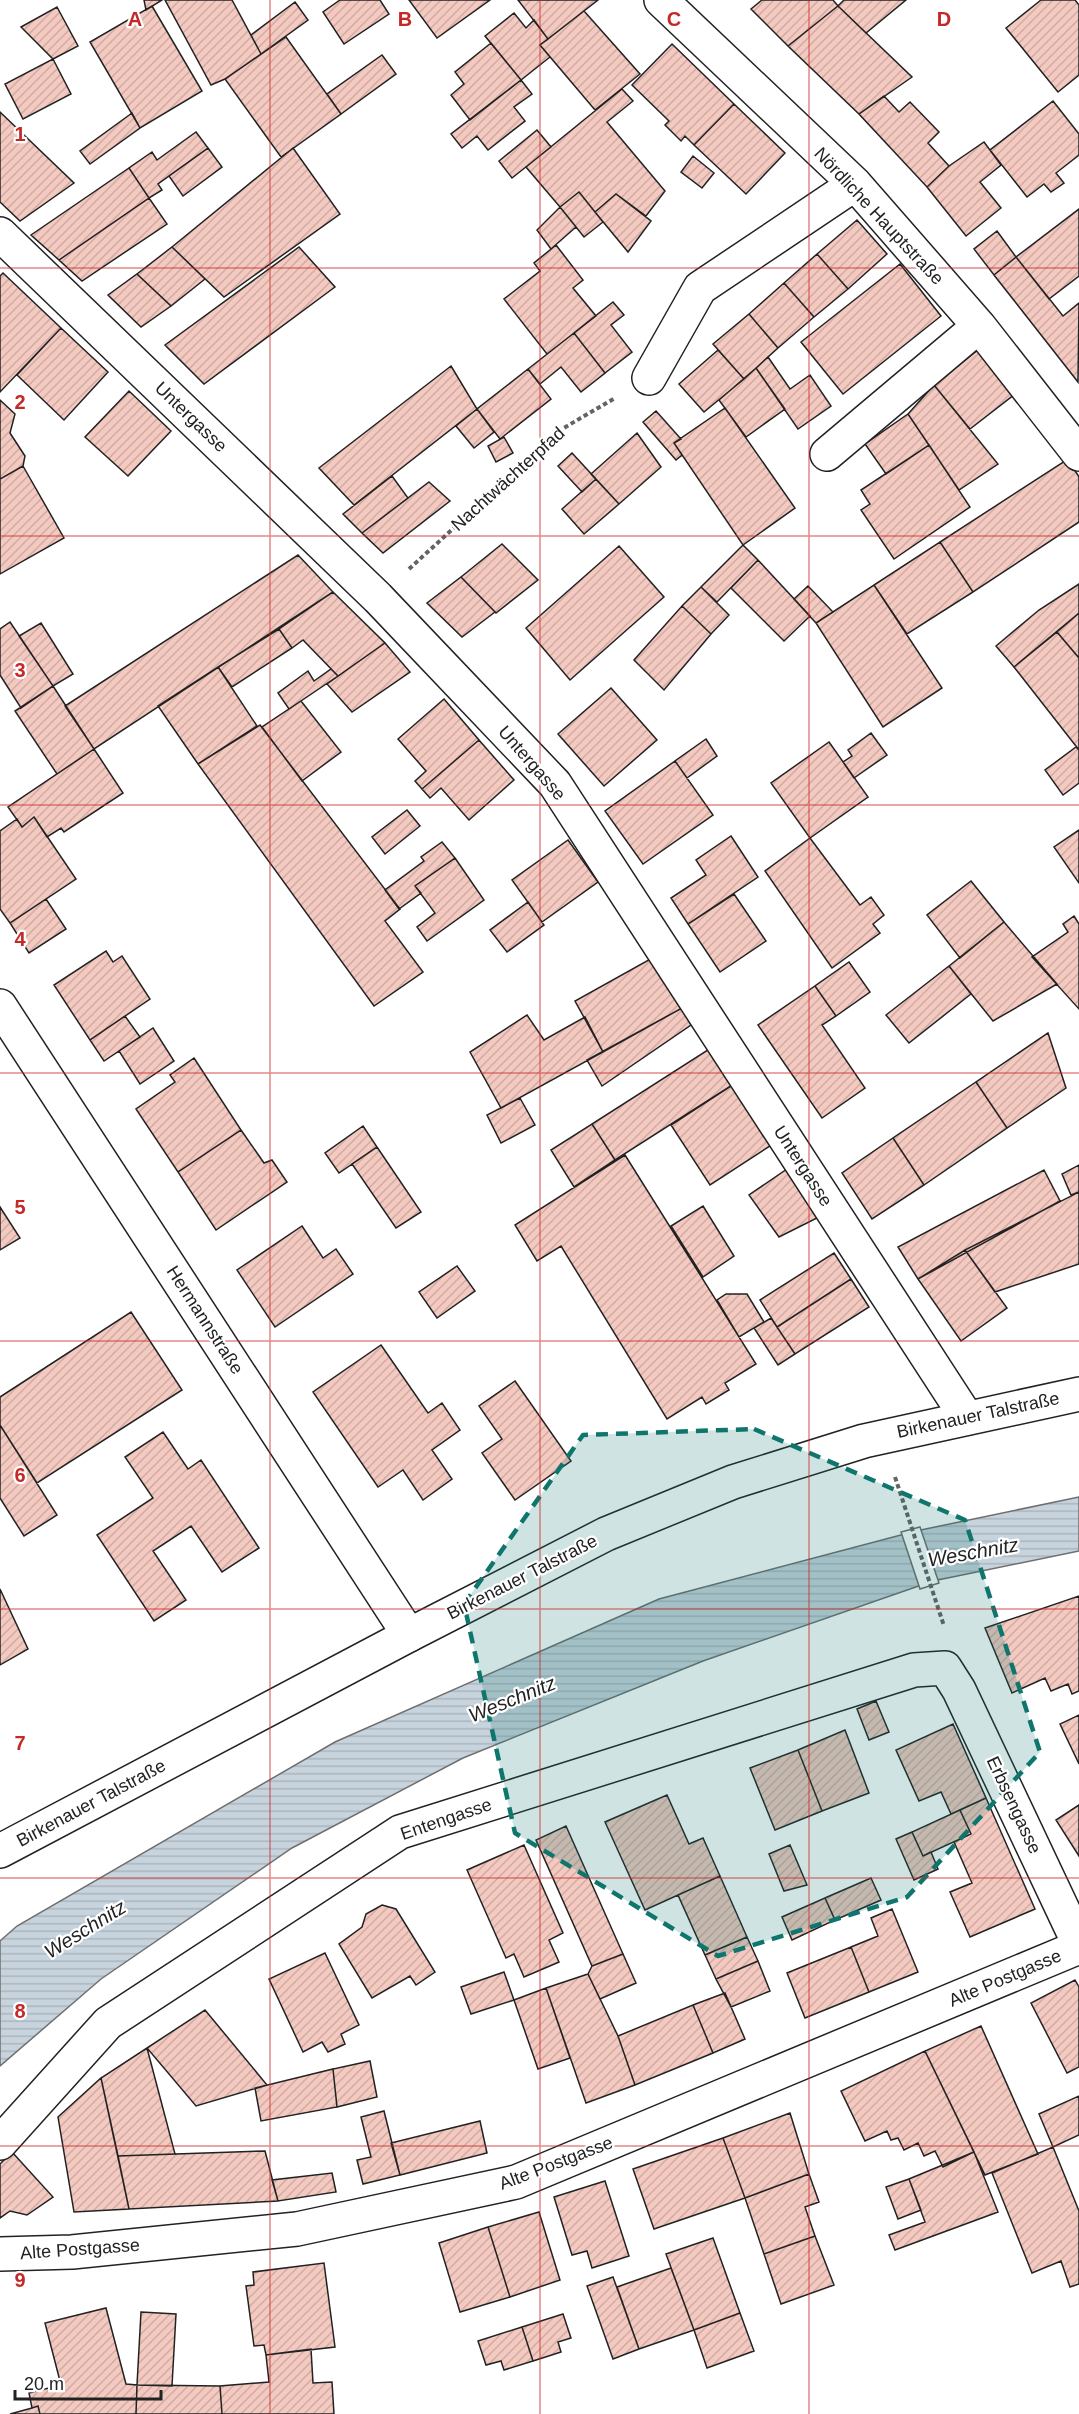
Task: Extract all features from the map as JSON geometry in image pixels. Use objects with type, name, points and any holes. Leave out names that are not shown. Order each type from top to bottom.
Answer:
[{"type":"street","name":"Nördliche Hauptstraße","points":[[661,0],[855,184],[979,326],[1078,451]]},
{"type":"street","points":[[649,378],[700,288],[855,184]]},
{"type":"street","name":"Untergasse","points":[[2,238],[378,598],[555,784],[967,1418]]},
{"type":"street","points":[[827,454],[979,326]]},
{"type":"street","name":"Hermannstraße","points":[[0,1006],[409,1635]]},
{"type":"street","name":"Birkenauer Talstraße","points":[[0,1851],[409,1635],[606,1534],[733,1482],[881,1436],[1079,1394]]},
{"type":"street","name":"Erbsengasse","points":[[945,1668],[959,1690],[1079,1946]]},
{"type":"street","name":"Entengasse","points":[[0,2143],[108,2023],[400,1832],[914,1670],[945,1668]]},
{"type":"street","name":"Alte Postgasse","points":[[0,2254],[72,2252],[297,2229],[516,2182],[1079,1946]]},
{"type":"path","name":"Nachtwächterpfad","points":[[378,598],[562,429],[649,378]]},
{"type":"path","points":[[904,1507],[945,1628]]},
{"type":"highlighted area","points":[[754,1429],[965,1520],[1040,1752],[907,1897],[718,1956],[515,1833],[464,1604],[583,1435]]},
{"type":"water","name":"Weschnitz","points":[[1079,1497],[1079,1551],[933,1581],[703,1661],[463,1758],[292,1848],[101,1979],[0,2066],[0,1941],[17,1926],[335,1742],[659,1599],[916,1531]]},
{"type":"pier","points":[[920,1527],[939,1583],[920,1589],[901,1532]]},
{"type":"building","points":[[144,0],[162,0],[146,10]]},
{"type":"building","points":[[165,0],[232,0],[261,54],[225,79],[211,85]]},
{"type":"building","points":[[340,0],[380,0],[389,14],[344,44],[323,12]]},
{"type":"building","points":[[409,0],[490,0],[437,38]]},
{"type":"building","points":[[518,0],[598,0],[548,39]]},
{"type":"building","points":[[762,0],[833,0],[838,6],[788,46],[751,9]]},
{"type":"building","points":[[844,0],[906,0],[866,33],[838,6]]},
{"type":"building","points":[[1041,0],[1075,0],[1079,5],[1079,75],[1058,92],[1006,28]]},
{"type":"building","points":[[295,2],[308,20],[261,54],[251,35]]},
{"type":"building","points":[[152,6],[202,91],[140,128],[90,42]]},
{"type":"building","points":[[838,6],[912,77],[859,114],[788,46]]},
{"type":"building","points":[[57,7],[78,46],[53,59],[21,27]]},
{"type":"building","points":[[584,11],[640,74],[595,110],[540,45]]},
{"type":"building","points":[[514,13],[526,28],[534,20],[548,39],[540,45],[550,57],[521,80],[485,36]]},
{"type":"building","points":[[286,37],[341,114],[281,157],[225,79]]},
{"type":"building","points":[[491,43],[521,80],[470,120],[451,95],[464,84],[455,72]]},
{"type":"building","points":[[672,44],[734,104],[694,145],[685,136],[681,141],[665,125],[669,121],[632,85]]},
{"type":"building","points":[[382,55],[396,74],[341,114],[327,94]]},
{"type":"building","points":[[53,59],[71,94],[23,119],[5,84]]},
{"type":"building","points":[[521,80],[532,94],[514,107],[525,121],[488,150],[477,136],[462,148],[451,134]]},
{"type":"building","points":[[622,89],[633,101],[607,122],[665,191],[646,216],[616,194],[595,212],[579,192],[560,207],[526,167]]},
{"type":"building","points":[[884,96],[899,112],[910,102],[939,132],[928,143],[949,166],[927,187],[859,114]]},
{"type":"building","points":[[1053,101],[1079,134],[1079,155],[1056,173],[1064,183],[1051,192],[1044,184],[1027,197],[990,150]]},
{"type":"building","points":[[734,104],[785,153],[746,194],[694,145]]},
{"type":"building","points":[[0,112],[74,183],[20,221],[0,202]]},
{"type":"building","points":[[132,113],[140,128],[90,164],[80,151]]},
{"type":"building","points":[[537,130],[551,147],[512,178],[499,161]]},
{"type":"building","points":[[196,132],[208,148],[158,184],[162,190],[149,198],[129,168],[152,152],[157,160]]},
{"type":"building","points":[[984,142],[1001,165],[980,182],[1001,208],[966,236],[927,187],[949,166]]},
{"type":"building","points":[[208,148],[222,167],[183,196],[169,176]]},
{"type":"building","points":[[293,148],[340,214],[224,297],[172,247]]},
{"type":"building","points":[[693,156],[714,173],[702,188],[681,172]]},
{"type":"building","points":[[129,168],[149,198],[59,260],[31,235]]},
{"type":"building","points":[[579,192],[603,222],[584,237],[560,207]]},
{"type":"building","points":[[616,194],[651,221],[628,252],[595,212]]},
{"type":"building","points":[[149,198],[167,224],[82,281],[59,260]]},
{"type":"building","points":[[560,207],[576,227],[551,249],[537,230]]},
{"type":"building","points":[[1079,209],[1079,276],[1049,299],[1016,257]]},
{"type":"building","points":[[857,220],[887,254],[848,289],[817,254]]},
{"type":"building","points":[[997,231],[1016,257],[994,275],[974,249]]},
{"type":"building","points":[[556,245],[583,280],[573,288],[596,316],[547,354],[504,299],[540,271],[534,263]]},
{"type":"building","points":[[172,247],[205,279],[171,306],[137,274]]},
{"type":"building","points":[[299,247],[335,287],[204,384],[165,345]]},
{"type":"building","points":[[817,254],[848,289],[814,317],[784,283]]},
{"type":"building","points":[[1016,257],[1063,316],[1079,303],[1078,382],[994,275]]},
{"type":"building","points":[[900,264],[941,316],[843,394],[801,342]]},
{"type":"building","points":[[3,273],[61,328],[0,392],[0,276]]},
{"type":"building","points":[[137,274],[171,306],[141,327],[108,295]]},
{"type":"building","points":[[784,283],[814,317],[778,348],[749,314]]},
{"type":"building","points":[[613,302],[624,315],[611,325],[632,352],[605,373],[574,333]]},
{"type":"building","points":[[749,314],[778,348],[744,379],[713,344]]},
{"type":"building","points":[[61,328],[108,372],[64,420],[17,375]]},
{"type":"building","points":[[574,333],[605,373],[581,392],[561,367],[540,384],[528,369]]},
{"type":"building","points":[[979,349],[1015,394],[970,429],[934,385]]},
{"type":"building","points":[[718,350],[744,379],[704,412],[679,384]]},
{"type":"building","points":[[768,357],[790,389],[810,375],[831,406],[798,429],[756,368]]},
{"type":"building","points":[[451,366],[477,409],[354,505],[319,468]]},
{"type":"building","points":[[756,368],[785,409],[746,437],[719,400]]},
{"type":"building","points":[[528,369],[551,399],[500,439],[477,409]]},
{"type":"building","points":[[934,385],[998,464],[959,490],[908,414]]},
{"type":"building","points":[[129,391],[171,431],[128,476],[85,437]]},
{"type":"building","points":[[0,400],[15,414],[10,433],[25,456],[23,466],[0,479]]},
{"type":"building","points":[[725,408],[795,508],[743,545],[674,443]]},
{"type":"building","points":[[477,409],[494,432],[474,448],[456,426]]},
{"type":"building","points":[[656,411],[681,439],[674,443],[682,455],[676,460],[643,422]]},
{"type":"building","points":[[908,414],[929,445],[886,474],[865,444]]},
{"type":"building","points":[[637,433],[661,467],[619,504],[591,474]]},
{"type":"building","points":[[504,437],[513,453],[496,462],[488,446]]},
{"type":"building","points":[[929,445],[970,507],[894,559],[861,510],[870,504],[861,490]]},
{"type":"building","points":[[572,453],[596,479],[582,492],[558,466]]},
{"type":"building","points":[[1068,459],[1079,477],[1079,522],[973,592],[940,542]]},
{"type":"building","points":[[23,466],[64,538],[0,574],[0,479]]},
{"type":"building","points":[[392,476],[408,498],[362,533],[343,514]]},
{"type":"building","points":[[596,479],[619,504],[584,534],[562,509]]},
{"type":"building","points":[[429,482],[450,501],[383,553],[362,533]]},
{"type":"building","points":[[940,542],[973,592],[907,634],[874,585]]},
{"type":"building","points":[[502,544],[538,580],[496,613],[461,577]]},
{"type":"building","points":[[743,545],[758,560],[717,602],[701,587]]},
{"type":"building","points":[[619,546],[664,597],[570,680],[526,628]]},
{"type":"building","points":[[298,555],[333,592],[94,749],[65,706]]},
{"type":"building","points":[[758,560],[810,616],[784,641],[731,588]]},
{"type":"building","points":[[461,577],[495,612],[462,637],[427,603]]},
{"type":"building","points":[[1079,584],[1079,613],[1014,667],[996,646],[1039,610]]},
{"type":"building","points":[[874,585],[942,688],[883,727],[816,623]]},
{"type":"building","points":[[808,586],[833,612],[816,623],[794,599]]},
{"type":"building","points":[[701,587],[729,615],[711,634],[682,606]]},
{"type":"building","points":[[333,592],[385,643],[338,676],[303,640],[292,648],[279,629]]},
{"type":"building","points":[[682,606],[711,634],[664,690],[634,660]]},
{"type":"building","points":[[1079,613],[1079,658],[1057,632]]},
{"type":"building","points":[[10,622],[53,686],[21,708],[0,675],[0,629]]},
{"type":"building","points":[[41,623],[73,674],[53,686],[19,636]]},
{"type":"building","points":[[279,629],[292,648],[232,687],[218,667]]},
{"type":"building","points":[[1057,632],[1079,658],[1079,750],[1014,667]]},
{"type":"building","points":[[385,643],[410,672],[352,712],[327,684]]},
{"type":"building","points":[[218,667],[257,726],[198,764],[158,706]]},
{"type":"building","points":[[331,669],[338,676],[289,709],[278,693],[308,671],[314,681]]},
{"type":"building","points":[[53,686],[94,749],[57,774],[15,711]]},
{"type":"building","points":[[611,688],[657,740],[604,786],[558,734]]},
{"type":"building","points":[[444,699],[479,740],[422,789],[415,781],[426,771],[398,739]]},
{"type":"building","points":[[301,701],[341,752],[302,781],[262,727]]},
{"type":"building","points":[[260,725],[400,909],[385,921],[423,972],[374,1006],[198,764]]},
{"type":"building","points":[[871,733],[887,755],[854,778],[843,762],[852,756],[848,750]]},
{"type":"building","points":[[706,739],[717,756],[687,778],[675,761]]},
{"type":"building","points":[[479,740],[514,780],[469,820],[441,788],[430,798],[422,789]]},
{"type":"building","points":[[829,742],[868,797],[810,838],[771,783]]},
{"type":"building","points":[[1076,747],[1079,750],[1079,783],[1063,795],[1045,770]]},
{"type":"building","points":[[94,749],[123,793],[64,832],[61,828],[47,837],[34,817],[22,827],[8,807]]},
{"type":"building","points":[[675,761],[713,815],[643,864],[605,811]]},
{"type":"building","points":[[407,810],[420,826],[385,854],[372,837]]},
{"type":"building","points":[[34,817],[76,879],[10,923],[0,909],[0,831],[17,819],[22,827]]},
{"type":"building","points":[[1079,830],[1079,883],[1054,847]]},
{"type":"building","points":[[731,836],[758,877],[688,924],[671,898],[706,875],[696,860]]},
{"type":"building","points":[[810,838],[860,905],[871,897],[884,915],[873,924],[880,933],[832,968],[765,871]]},
{"type":"building","points":[[568,840],[598,882],[542,922],[512,880]]},
{"type":"building","points":[[442,842],[455,858],[415,886],[421,893],[399,909],[385,890],[424,861],[421,857]]},
{"type":"building","points":[[455,858],[484,900],[427,941],[417,927],[435,913],[415,886]]},
{"type":"building","points":[[971,881],[1004,922],[960,958],[927,915]]},
{"type":"building","points":[[734,894],[766,941],[720,972],[688,924]]},
{"type":"building","points":[[46,899],[66,929],[29,953],[10,923]]},
{"type":"building","points":[[528,902],[544,925],[507,952],[490,930]]},
{"type":"building","points":[[1074,916],[1079,924],[1079,1009],[1032,957],[1068,932],[1063,924]]},
{"type":"building","points":[[1004,922],[1057,984],[993,1021],[949,966]]},
{"type":"building","points":[[106,951],[113,962],[122,956],[150,999],[90,1040],[54,985]]},
{"type":"building","points":[[654,957],[682,1008],[603,1052],[575,1001]]},
{"type":"building","points":[[849,962],[870,992],[836,1016],[815,986]]},
{"type":"building","points":[[949,966],[971,994],[909,1043],[886,1015]]},
{"type":"building","points":[[815,986],[836,1016],[822,1025],[865,1088],[822,1118],[758,1025]]},
{"type":"building","points":[[682,1008],[691,1025],[602,1086],[587,1060]]},
{"type":"building","points":[[527,1015],[544,1040],[585,1017],[603,1052],[501,1108],[470,1052]]},
{"type":"building","points":[[125,1016],[140,1037],[104,1061],[90,1040]]},
{"type":"building","points":[[153,1028],[174,1061],[140,1084],[119,1051]]},
{"type":"building","points":[[1048,1033],[1066,1088],[1007,1128],[976,1082]]},
{"type":"building","points":[[714,1046],[737,1082],[615,1160],[592,1124]]},
{"type":"building","points":[[194,1058],[241,1130],[178,1172],[136,1109],[175,1082],[170,1075]]},
{"type":"building","points":[[737,1082],[776,1142],[710,1185],[671,1125]]},
{"type":"building","points":[[976,1082],[1007,1128],[924,1185],[893,1138]]},
{"type":"building","points":[[520,1098],[535,1125],[501,1143],[487,1115]]},
{"type":"building","points":[[592,1124],[615,1160],[574,1187],[551,1150]]},
{"type":"building","points":[[363,1126],[377,1147],[339,1173],[325,1153]]},
{"type":"building","points":[[241,1130],[264,1163],[272,1160],[287,1182],[216,1230],[178,1172]]},
{"type":"building","points":[[893,1138],[924,1185],[872,1219],[842,1173]]},
{"type":"building","points":[[377,1147],[421,1212],[396,1228],[352,1164]]},
{"type":"building","points":[[625,1155],[756,1364],[725,1383],[729,1390],[706,1404],[702,1397],[667,1419],[561,1246],[537,1261],[515,1225]]},
{"type":"building","points":[[1079,1165],[1079,1192],[1071,1195],[1062,1174]]},
{"type":"building","points":[[787,1169],[819,1217],[779,1237],[749,1195]]},
{"type":"building","points":[[1044,1170],[1060,1201],[918,1279],[898,1247]]},
{"type":"building","points":[[1079,1192],[1079,1264],[995,1292],[965,1250]]},
{"type":"building","points":[[703,1206],[734,1256],[703,1277],[671,1226]]},
{"type":"building","points":[[0,1207],[20,1238],[0,1250]]},
{"type":"building","points":[[302,1226],[323,1258],[336,1249],[353,1274],[275,1327],[237,1270]]},
{"type":"building","points":[[965,1250],[1007,1308],[961,1341],[918,1279]]},
{"type":"building","points":[[834,1253],[851,1279],[777,1327],[760,1300]]},
{"type":"building","points":[[457,1266],[475,1291],[437,1318],[419,1292]]},
{"type":"building","points":[[851,1279],[869,1307],[795,1354],[777,1327]]},
{"type":"building","points":[[726,1294],[747,1294],[764,1322],[739,1337],[717,1300]]},
{"type":"building","points":[[131,1312],[182,1390],[37,1483],[0,1425],[0,1397]]},
{"type":"building","points":[[771,1318],[795,1354],[778,1365],[754,1328]]},
{"type":"building","points":[[381,1345],[428,1413],[442,1403],[460,1430],[432,1450],[452,1479],[423,1500],[403,1470],[378,1487],[313,1392]]},
{"type":"building","points":[[515,1381],[571,1461],[515,1500],[482,1453],[502,1439],[479,1406]]},
{"type":"building","points":[[0,1425],[57,1515],[24,1536],[0,1498]]},
{"type":"building","points":[[163,1432],[188,1469],[201,1460],[259,1548],[222,1572],[191,1526],[153,1551],[186,1600],[154,1621],[97,1535],[153,1498],[125,1457]]},
{"type":"building","points":[[0,1589],[28,1649],[0,1665]]},
{"type":"building","points":[[1079,1596],[1079,1691],[1072,1694],[1068,1684],[1051,1691],[1045,1678],[1012,1693],[985,1628]]},
{"type":"building","points":[[876,1701],[889,1732],[869,1740],[857,1709]]},
{"type":"building","points":[[1079,1715],[1079,1764],[1060,1724]]},
{"type":"building","points":[[953,1724],[986,1798],[951,1814],[941,1792],[919,1801],[896,1750]]},
{"type":"building","points":[[845,1730],[869,1793],[822,1811],[798,1750]]},
{"type":"building","points":[[798,1750],[822,1811],[775,1830],[750,1768]]},
{"type":"building","points":[[667,1795],[689,1844],[703,1838],[720,1876],[645,1910],[605,1822]]},
{"type":"building","points":[[986,1798],[1035,1909],[970,1937],[950,1892],[972,1883],[954,1842],[971,1834],[960,1810]]},
{"type":"building","points":[[1079,1805],[1079,1856],[1056,1820]]},
{"type":"building","points":[[960,1810],[971,1834],[923,1856],[912,1832]]},
{"type":"building","points":[[566,1826],[623,1954],[592,1966],[536,1840]]},
{"type":"building","points":[[912,1832],[923,1856],[931,1852],[938,1869],[914,1880],[896,1839]]},
{"type":"building","points":[[524,1845],[563,1933],[549,1940],[559,1962],[524,1977],[514,1954],[506,1958],[467,1870]]},
{"type":"building","points":[[790,1845],[807,1885],[784,1891],[769,1854]]},
{"type":"building","points":[[720,1876],[747,1937],[705,1955],[678,1895]]},
{"type":"building","points":[[871,1878],[881,1900],[835,1920],[825,1898]]},
{"type":"building","points":[[825,1898],[835,1920],[792,1940],[782,1917]]},
{"type":"building","points":[[382,1905],[396,1909],[435,1972],[416,1985],[410,1976],[372,1998],[339,1944],[362,1927],[366,1914]]},
{"type":"building","points":[[892,1909],[918,1972],[869,1992],[851,1947],[878,1936],[871,1918]]},
{"type":"building","points":[[747,1937],[758,1961],[716,1979],[705,1955]]},
{"type":"building","points":[[851,1947],[869,1992],[805,2018],[787,1973]]},
{"type":"building","points":[[325,1953],[359,2025],[341,2034],[345,2044],[328,2052],[322,2042],[303,2052],[269,1979]]},
{"type":"building","points":[[623,1954],[636,1983],[600,1999],[588,1974],[592,1966]]},
{"type":"building","points":[[758,1961],[770,1991],[731,2007],[716,1979]]},
{"type":"building","points":[[504,1972],[514,2000],[471,2014],[461,1987]]},
{"type":"building","points":[[588,1974],[618,2036],[635,2085],[586,2103],[546,1988]]},
{"type":"building","points":[[1075,1980],[1079,1987],[1079,2067],[1067,2073],[1031,2003]]},
{"type":"building","points":[[546,1988],[570,2058],[538,2069],[514,2000]]},
{"type":"building","points":[[725,1993],[745,2039],[713,2053],[693,2005]]},
{"type":"building","points":[[693,2005],[713,2053],[635,2085],[618,2036]]},
{"type":"building","points":[[205,2010],[267,2085],[196,2106],[147,2048]]},
{"type":"building","points":[[981,2026],[1038,2154],[985,2175],[925,2051]]},
{"type":"building","points":[[147,2048],[175,2154],[118,2156],[101,2078]]},
{"type":"building","points":[[925,2051],[974,2152],[943,2167],[935,2151],[924,2156],[918,2143],[904,2150],[898,2138],[891,2140],[887,2131],[865,2141],[841,2091]]},
{"type":"building","points":[[370,2061],[377,2097],[337,2107],[333,2069]]},
{"type":"building","points":[[333,2069],[337,2107],[261,2121],[255,2088]]},
{"type":"building","points":[[101,2078],[129,2209],[74,2212],[58,2117]]},
{"type":"building","points":[[1079,2096],[1079,2135],[1053,2147],[1039,2114]]},
{"type":"building","points":[[384,2111],[400,2175],[363,2184],[357,2160],[371,2157],[361,2117]]},
{"type":"building","points":[[790,2113],[809,2174],[745,2198],[723,2138]]},
{"type":"building","points":[[480,2121],[487,2153],[400,2175],[391,2143]]},
{"type":"building","points":[[723,2138],[745,2198],[654,2229],[633,2169]]},
{"type":"building","points":[[1053,2147],[1079,2211],[1079,2284],[1070,2287],[1061,2261],[1032,2273],[992,2173]]},
{"type":"building","points":[[265,2151],[278,2201],[129,2209],[118,2156]]},
{"type":"building","points":[[12,2152],[53,2197],[27,2215],[10,2211],[0,2218],[0,2164]]},
{"type":"building","points":[[974,2152],[998,2212],[895,2250],[889,2235],[925,2222],[909,2179]]},
{"type":"building","points":[[332,2173],[336,2192],[278,2201],[272,2180]]},
{"type":"building","points":[[809,2174],[819,2202],[805,2207],[815,2236],[764,2254],[745,2198]]},
{"type":"building","points":[[909,2179],[921,2210],[898,2219],[886,2187]]},
{"type":"building","points":[[605,2181],[629,2256],[592,2268],[587,2251],[572,2255],[554,2197]]},
{"type":"building","points":[[539,2212],[560,2280],[510,2297],[488,2227]]},
{"type":"building","points":[[488,2227],[510,2297],[460,2312],[439,2243]]},
{"type":"building","points":[[815,2236],[834,2285],[781,2304],[764,2254]]},
{"type":"building","points":[[713,2238],[740,2313],[694,2330],[666,2254]]},
{"type":"building","points":[[324,2263],[335,2347],[266,2355],[264,2345],[254,2346],[246,2286],[254,2285],[253,2272]]},
{"type":"building","points":[[671,2268],[694,2330],[639,2349],[617,2287]]},
{"type":"building","points":[[613,2277],[639,2349],[613,2359],[587,2286]]},
{"type":"building","points":[[106,2308],[126,2384],[137,2385],[136,2414],[40,2414],[38,2406],[32,2408],[29,2393],[61,2385],[45,2323]]},
{"type":"building","points":[[141,2312],[176,2314],[172,2386],[137,2385]]},
{"type":"building","points":[[740,2313],[754,2351],[707,2368],[694,2330]]},
{"type":"building","points":[[563,2314],[571,2338],[558,2342],[561,2352],[533,2361],[522,2327]]},
{"type":"building","points":[[522,2327],[533,2361],[504,2370],[501,2361],[486,2365],[478,2341]]},
{"type":"building","points":[[311,2349],[313,2383],[332,2382],[334,2414],[222,2414],[220,2386],[269,2382],[266,2355]]},
{"type":"building","points":[[137,2385],[220,2386],[222,2414],[136,2414]]},
{"type":"building","points":[[38,2406],[40,2414],[10,2414],[32,2408]]}]
